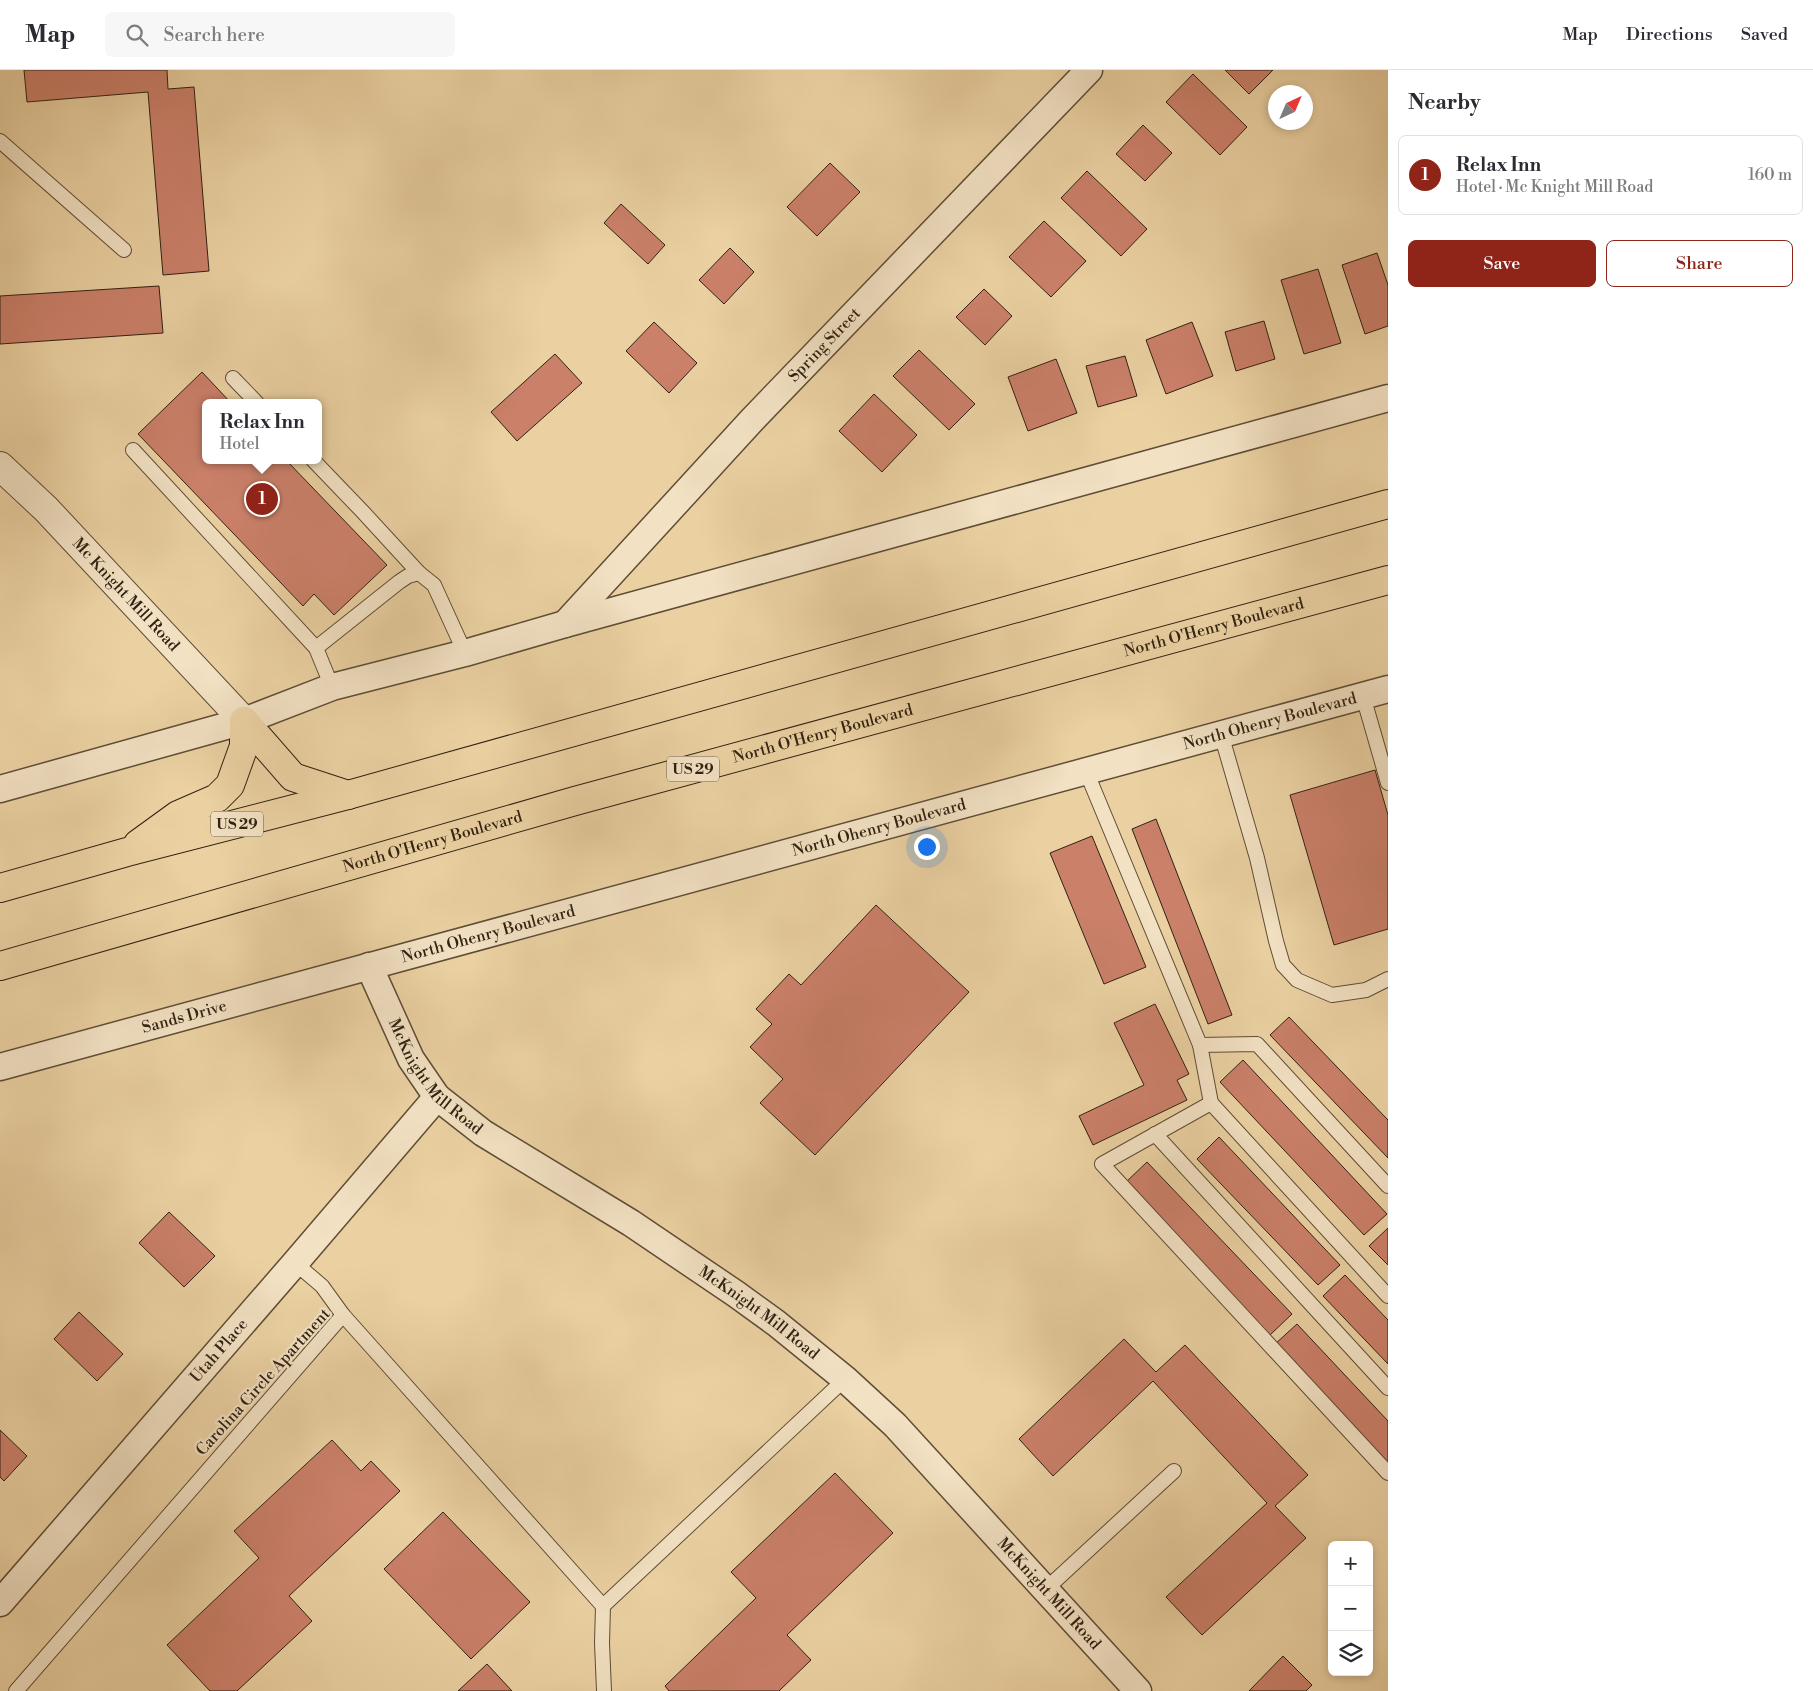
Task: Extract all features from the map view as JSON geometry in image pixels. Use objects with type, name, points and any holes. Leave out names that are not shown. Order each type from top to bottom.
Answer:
[{"type":"highway","name":"US 29","points":[[0,888],[127,852],[348,796],[1388,504]]},
{"type":"highway","name":"North O'Henry Boulevard","points":[[0,966],[575,801],[1388,580]]},
{"type":"highway","points":[[244,721],[293,777],[348,796]]},
{"type":"highway","points":[[127,852],[178,815],[217,798],[230,785],[244,746],[244,721]]},
{"type":"street","name":"Spring Street","points":[[565,624],[752,420],[1089,70]]},
{"type":"street","points":[[1,788],[244,721],[332,688],[1388,398]]},
{"type":"street","name":"Mc Knight Mill Road","points":[[2,472],[46,509],[244,721]]},
{"type":"street","name":"North Ohenry Boulevard","points":[[369,966],[1388,689]]},
{"type":"street","name":"Sands Drive","points":[[0,1067],[369,966]]},
{"type":"street","name":"McKnight Mill Road","points":[[369,966],[411,1059],[437,1097],[483,1133],[631,1223],[736,1294],[776,1323],[845,1379],[894,1425],[1138,1691]]},
{"type":"street","name":"Utah Place","points":[[0,1603],[437,1097]]},
{"type":"lane","points":[[0,141],[124,250]]},
{"type":"lane","points":[[233,378],[253,399]]},
{"type":"lane","points":[[133,450],[316,648],[332,688]]},
{"type":"lane","points":[[317,464],[419,574],[434,586],[465,653]]},
{"type":"lane","points":[[316,648],[398,582],[408,576],[419,574]]},
{"type":"lane","points":[[1363,696],[1388,783]]},
{"type":"lane","points":[[1222,734],[1257,858],[1283,965],[1298,980],[1332,995],[1366,990],[1388,980]]},
{"type":"lane","points":[[1086,771],[1200,1045],[1211,1103],[1388,1296]]},
{"type":"lane","points":[[1200,1045],[1257,1044],[1388,1186]]},
{"type":"lane","points":[[1211,1103],[1102,1164],[1388,1473]]},
{"type":"lane","points":[[1155,1134],[1388,1388]]},
{"type":"lane","points":[[295,1263],[322,1286],[343,1315]]},
{"type":"lane","name":"Carolina Circle Apartment","points":[[16,1691],[343,1315],[603,1606]]},
{"type":"lane","points":[[604,1691],[603,1606],[845,1379]]},
{"type":"lane","points":[[1045,1590],[1174,1472]]},
{"type":"building","points":[[24,70],[167,70],[168,89],[194,87],[209,271],[163,275],[148,92],[27,102]]},
{"type":"building","points":[[1225,70],[1273,70],[1249,94]]},
{"type":"building","points":[[1193,74],[1247,127],[1220,155],[1166,102]]},
{"type":"building","points":[[1143,125],[1172,153],[1145,181],[1116,154]]},
{"type":"building","points":[[830,163],[860,192],[817,236],[787,207]]},
{"type":"building","points":[[1087,171],[1147,229],[1121,256],[1061,198]]},
{"type":"building","points":[[621,204],[665,245],[648,264],[604,223]]},
{"type":"building","points":[[1044,221],[1086,261],[1051,297],[1009,257]]},
{"type":"building","points":[[730,248],[754,272],[724,304],[699,280]]},
{"type":"building","points":[[1377,253],[1388,285],[1388,326],[1365,334],[1342,265]]},
{"type":"building","points":[[1318,269],[1341,343],[1304,354],[1281,280]]},
{"type":"building","points":[[159,286],[163,333],[0,344],[0,296]]},
{"type":"building","points":[[984,289],[1012,316],[985,345],[956,317]]},
{"type":"building","points":[[1264,321],[1275,359],[1236,371],[1225,332]]},
{"type":"building","points":[[654,322],[697,363],[669,393],[626,351]]},
{"type":"building","points":[[1192,322],[1213,376],[1166,394],[1146,340]]},
{"type":"building","points":[[919,350],[975,404],[949,430],[893,376]]},
{"type":"building","points":[[555,354],[582,383],[517,441],[491,412]]},
{"type":"building","points":[[1125,356],[1137,396],[1098,407],[1086,366]]},
{"type":"building","points":[[1056,359],[1077,413],[1028,431],[1008,377]]},
{"type":"building","points":[[202,372],[227,399],[202,399],[202,464],[290,464],[387,565],[334,615],[314,594],[303,606],[138,434]]},
{"type":"building","points":[[874,394],[917,435],[882,472],[839,431]]},
{"type":"building","points":[[1375,770],[1388,815],[1388,929],[1334,945],[1290,795]]},
{"type":"building","points":[[1156,819],[1232,1015],[1208,1024],[1132,829]]},
{"type":"building","points":[[1092,836],[1146,967],[1104,984],[1050,853]]},
{"type":"building","points":[[876,905],[969,992],[815,1155],[760,1103],[783,1079],[750,1047],[772,1024],[756,1009],[789,974],[801,985]]},
{"type":"building","points":[[1155,1004],[1189,1074],[1177,1080],[1187,1100],[1093,1145],[1079,1116],[1144,1085],[1114,1023]]},
{"type":"building","points":[[1289,1017],[1388,1120],[1388,1158],[1270,1035]]},
{"type":"building","points":[[1243,1060],[1387,1214],[1364,1235],[1220,1082]]},
{"type":"building","points":[[1219,1137],[1340,1265],[1318,1285],[1197,1159]]},
{"type":"building","points":[[1147,1162],[1292,1314],[1269,1336],[1125,1183]]},
{"type":"building","points":[[169,1212],[215,1256],[184,1287],[139,1243]]},
{"type":"building","points":[[1388,1228],[1388,1265],[1369,1246]]},
{"type":"building","points":[[1345,1275],[1388,1320],[1388,1364],[1323,1296]]},
{"type":"building","points":[[79,1312],[123,1354],[97,1381],[54,1339]]},
{"type":"building","points":[[1297,1324],[1388,1421],[1388,1467],[1274,1345]]},
{"type":"building","points":[[1124,1339],[1156,1372],[1185,1345],[1308,1475],[1275,1506],[1306,1538],[1202,1635],[1166,1597],[1267,1503],[1153,1381],[1053,1476],[1019,1439]]},
{"type":"building","points":[[0,1430],[27,1456],[4,1481],[0,1477]]},
{"type":"building","points":[[332,1440],[361,1471],[371,1461],[400,1491],[289,1596],[312,1621],[237,1691],[210,1691],[167,1645],[259,1558],[234,1531]]},
{"type":"building","points":[[835,1473],[893,1533],[787,1635],[811,1660],[779,1691],[669,1691],[665,1686],[756,1598],[731,1572]]},
{"type":"building","points":[[443,1512],[530,1602],[471,1659],[384,1569]]},
{"type":"building","points":[[1283,1656],[1312,1685],[1306,1691],[1249,1691]]},
{"type":"building","points":[[487,1664],[512,1691],[458,1691]]},
{"type":"place","name":"Relax Inn","points":[[262,499]]}]
